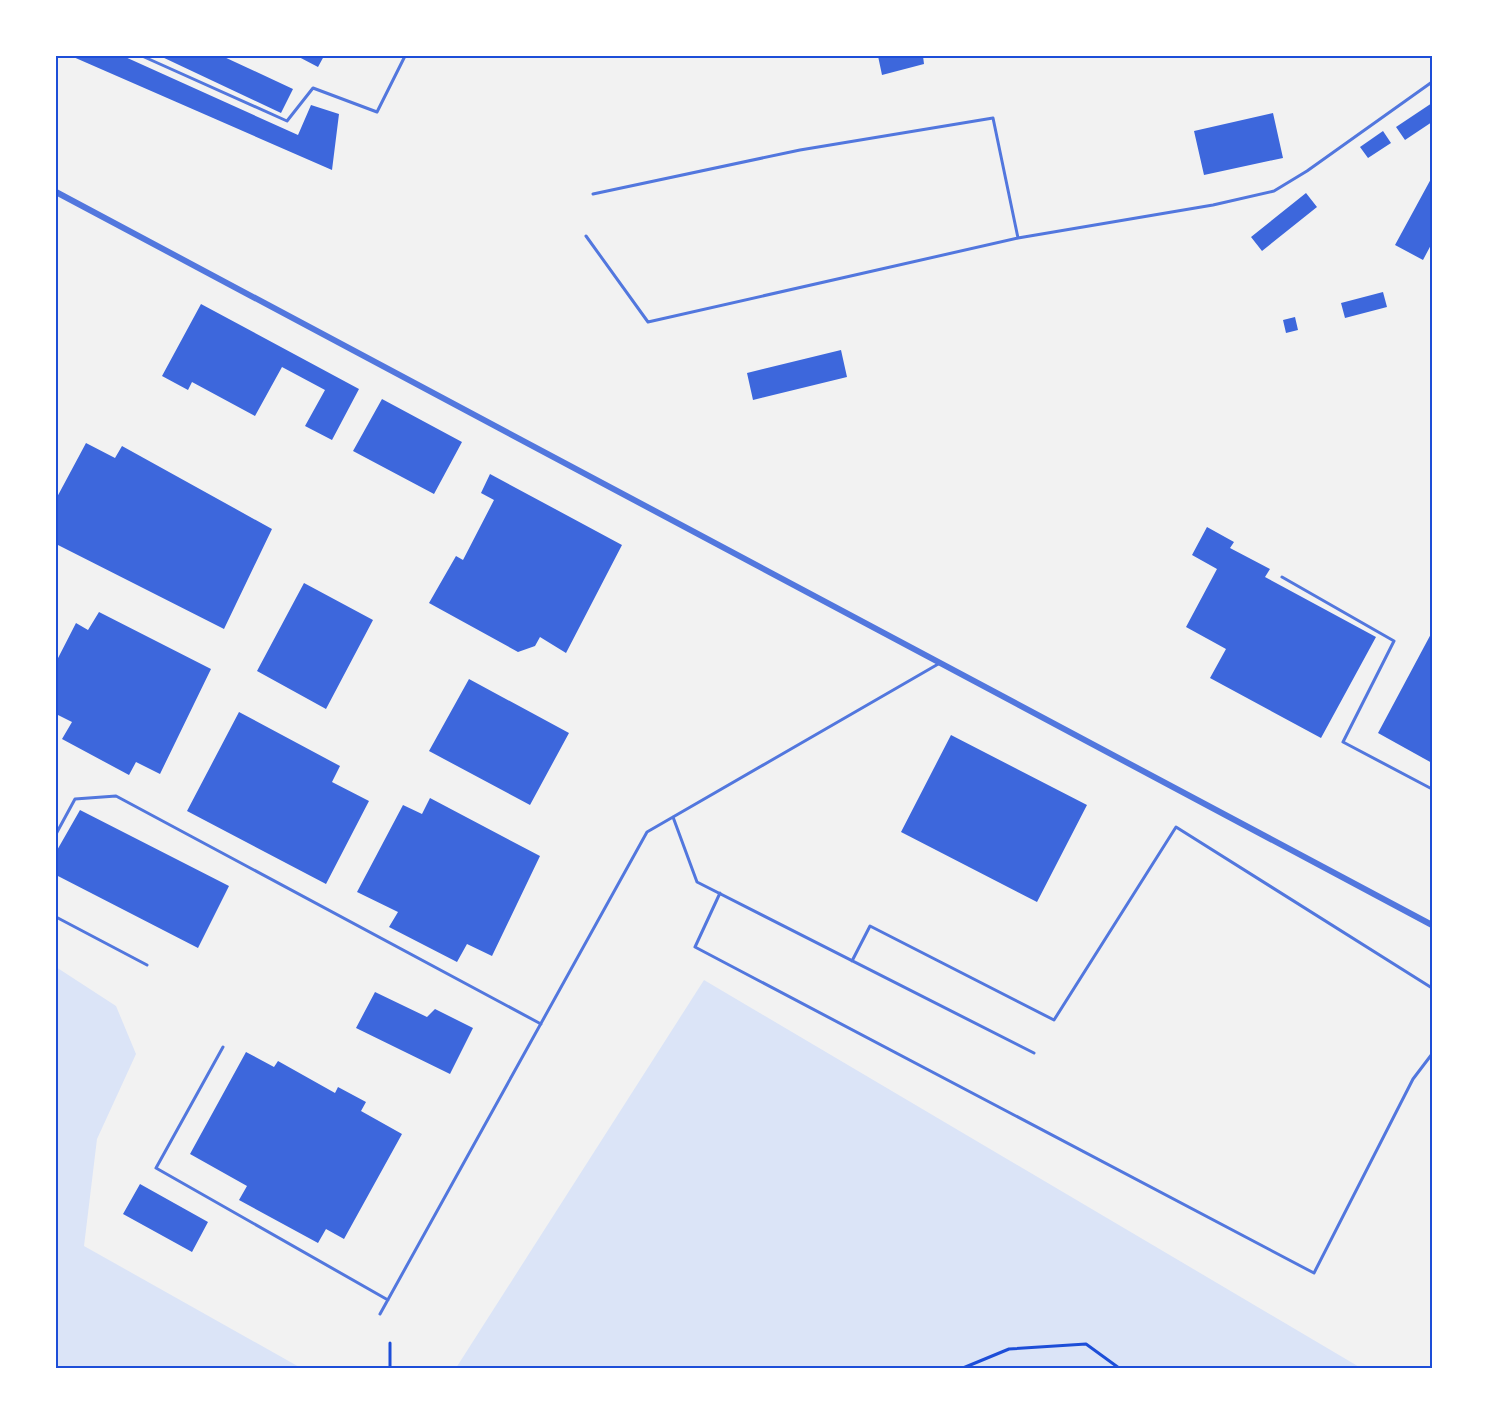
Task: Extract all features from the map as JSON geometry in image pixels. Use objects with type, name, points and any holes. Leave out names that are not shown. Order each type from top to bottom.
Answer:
[{"type":"street","points":[[56,192],[1432,925]]},
{"type":"lane","points":[[142,56],[287,121],[313,88],[377,112],[405,56]]},
{"type":"lane","points":[[586,236],[648,322],[1018,238],[1213,205],[1274,191],[1307,171],[1432,82]]},
{"type":"lane","points":[[593,194],[800,150],[993,118],[1018,238]]},
{"type":"lane","points":[[1282,577],[1394,641],[1343,742],[1432,789]]},
{"type":"lane","points":[[380,1314],[647,832],[940,663]]},
{"type":"lane","points":[[56,834],[75,799],[116,796],[541,1024]]},
{"type":"lane","points":[[673,817],[697,882],[1034,1053]]},
{"type":"lane","points":[[852,961],[870,926],[1053,1020],[1176,827],[1432,988]]},
{"type":"lane","points":[[720,893],[695,947],[1314,1273],[1413,1079],[1432,1054]]},
{"type":"lane","points":[[56,917],[147,965]]},
{"type":"lane","points":[[223,1047],[156,1168],[388,1300]]},
{"type":"path","points":[[390,1343],[390,1368]]},
{"type":"path","points":[[963,1368],[1009,1349],[1086,1344],[1119,1368]]},
{"type":"shaded area","points":[[56,967],[116,1006],[136,1054],[97,1139],[84,1246],[301,1368],[56,1368]]},
{"type":"shaded area","points":[[704,980],[1361,1368],[456,1368]]},
{"type":"building","points":[[71,56],[123,56],[298,135],[311,105],[339,114],[332,170]]},
{"type":"building","points":[[160,56],[222,56],[293,89],[281,113]]},
{"type":"building","points":[[297,56],[324,56],[318,67]]},
{"type":"building","points":[[878,56],[923,56],[924,64],[882,75]]},
{"type":"building","points":[[1432,103],[1432,122],[1405,140],[1396,127]]},
{"type":"building","points":[[1273,113],[1283,158],[1204,175],[1194,131]]},
{"type":"building","points":[[1383,131],[1391,143],[1368,158],[1360,147]]},
{"type":"building","points":[[1432,177],[1432,243],[1423,260],[1395,245]]},
{"type":"building","points":[[1306,193],[1317,207],[1262,251],[1251,237]]},
{"type":"building","points":[[1383,292],[1387,307],[1345,318],[1341,303]]},
{"type":"building","points":[[201,304],[359,389],[332,440],[305,426],[325,390],[282,367],[255,416],[192,382],[188,390],[162,376]]},
{"type":"building","points":[[1295,317],[1298,330],[1286,333],[1283,320]]},
{"type":"building","points":[[841,350],[847,377],[753,400],[747,373]]},
{"type":"building","points":[[382,399],[462,442],[434,494],[353,451]]},
{"type":"building","points":[[86,443],[115,458],[122,446],[272,529],[224,629],[56,544],[56,499]]},
{"type":"building","points":[[490,474],[622,545],[566,653],[540,637],[535,646],[518,652],[429,603],[456,556],[463,560],[494,500],[481,493]]},
{"type":"building","points":[[1207,527],[1234,542],[1230,548],[1270,569],[1265,577],[1376,637],[1321,738],[1210,678],[1226,649],[1186,627],[1217,569],[1192,555]]},
{"type":"building","points":[[304,583],[373,620],[326,709],[257,671]]},
{"type":"building","points":[[99,612],[211,669],[160,774],[136,762],[129,775],[62,739],[72,722],[56,714],[56,662],[76,623],[88,630]]},
{"type":"building","points":[[1432,632],[1432,763],[1378,733]]},
{"type":"building","points":[[469,679],[569,733],[530,805],[429,751]]},
{"type":"building","points":[[239,712],[340,766],[332,782],[369,801],[326,884],[187,811]]},
{"type":"building","points":[[951,735],[1087,805],[1037,902],[901,832]]},
{"type":"building","points":[[430,798],[540,856],[492,956],[467,944],[457,962],[389,927],[398,912],[357,892],[403,805],[422,814]]},
{"type":"building","points":[[80,810],[229,886],[198,948],[56,875],[56,852]]},
{"type":"building","points":[[375,992],[427,1017],[435,1009],[473,1028],[450,1074],[356,1028]]},
{"type":"building","points":[[246,1052],[274,1067],[278,1061],[335,1093],[338,1087],[366,1102],[361,1111],[402,1134],[344,1239],[326,1229],[318,1243],[239,1200],[247,1186],[190,1154]]},
{"type":"building","points":[[140,1184],[208,1222],[192,1252],[123,1214]]}]
